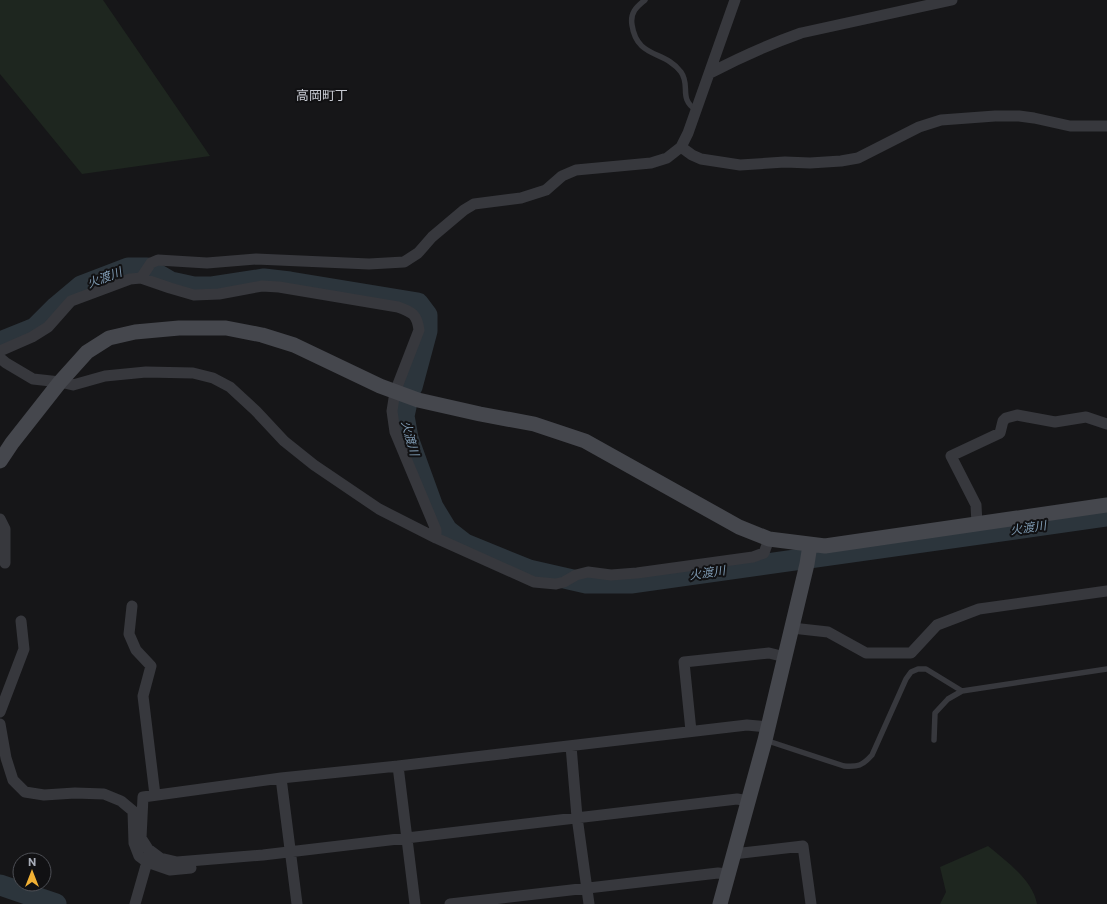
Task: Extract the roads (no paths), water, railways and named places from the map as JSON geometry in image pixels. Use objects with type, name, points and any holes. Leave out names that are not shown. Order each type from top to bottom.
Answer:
[{"type":"street","points":[[142,276],[149,265],[158,260],[207,263],[256,259],[369,264],[404,262],[418,253],[432,237],[464,210],[474,204],[521,198],[546,190],[562,176],[576,170],[651,164],[667,158],[681,147],[710,73],[735,0]]},
{"type":"street","points":[[710,73],[785,38],[801,33],[952,0]]},
{"type":"street","points":[[681,147],[692,155],[701,158],[740,165],[785,162],[810,163],[841,161],[858,158],[919,127],[941,120],[1011,116],[1034,118],[1070,126],[1107,126]]},
{"type":"street","points":[[0,351],[32,337],[48,327],[71,301],[130,278],[142,276],[170,288],[194,295],[219,294],[262,286],[279,287],[398,307],[412,312],[418,320],[419,330],[395,392],[392,412],[395,432],[436,530],[436,538]]},
{"type":"street","points":[[0,461],[12,443],[60,382],[87,352],[109,338],[135,332],[179,328],[226,328],[262,335],[294,345],[395,392],[424,402],[534,424],[585,442],[739,527],[809,554],[825,546],[1107,505]]},
{"type":"street","points":[[0,358],[33,379],[73,385],[105,376],[146,372],[193,374],[213,378],[230,387],[256,411],[284,441],[314,465],[379,509],[436,538],[534,582],[556,584],[564,582],[576,575],[588,572],[611,575],[637,573],[753,557],[764,553],[769,539]]},
{"type":"street","points":[[977,524],[976,504],[952,456],[1000,433],[1003,421],[1006,418],[1017,415],[1055,422],[1086,417],[1107,424]]},
{"type":"street","points":[[0,519],[5,529],[5,563]]},
{"type":"street","points":[[720,904],[749,802],[809,554]]},
{"type":"street","points":[[792,628],[828,632],[866,653],[911,653],[937,625],[980,609],[1107,591]]},
{"type":"street","points":[[132,606],[130,634],[136,650],[151,666],[143,696],[155,795]]},
{"type":"street","points":[[0,712],[24,649],[21,621]]},
{"type":"street","points":[[691,731],[684,662],[769,653],[785,657]]},
{"type":"street","points":[[0,724],[6,758],[13,780],[25,792],[44,795],[75,793],[104,794],[121,800],[133,811],[134,844],[139,856],[147,862],[170,870],[252,863],[263,855]]},
{"type":"street","points":[[749,802],[737,799],[290,852],[177,862],[160,858],[148,849],[141,838],[143,797],[281,778],[398,766],[746,725],[766,733]]},
{"type":"street","points":[[571,746],[577,818],[588,888],[589,904]]},
{"type":"street","points":[[398,766],[415,904]]},
{"type":"street","points":[[281,778],[297,904]]},
{"type":"street","points":[[733,854],[803,846],[811,904]]},
{"type":"street","points":[[134,904],[147,862]]},
{"type":"street","points":[[450,904],[728,874]]},
{"type":"lane","points":[[645,0],[636,6],[632,13],[634,37],[638,43],[674,64],[680,70],[683,74],[686,97],[689,105],[696,110]]},
{"type":"lane","points":[[766,733],[844,766],[855,767],[865,763],[872,755],[906,679],[911,672],[918,669],[926,669],[962,691]]},
{"type":"lane","points":[[934,740],[935,713],[948,699],[962,691],[1107,669]]},
{"type":"waterway","name":"火渡川","points":[[0,342],[35,328],[56,307],[81,286],[128,268],[147,268],[171,282],[194,287],[212,287],[264,279],[418,303],[427,315],[427,331],[412,387]]},
{"type":"waterway","name":"火渡川","points":[[406,407],[404,416],[408,438],[433,507],[447,530],[465,544],[529,570],[586,583],[631,583],[1107,516]]},
{"type":"waterway","points":[[0,885],[56,904]]},
{"type":"district","name":"高岡町丁","points":[[322,95]]}]
